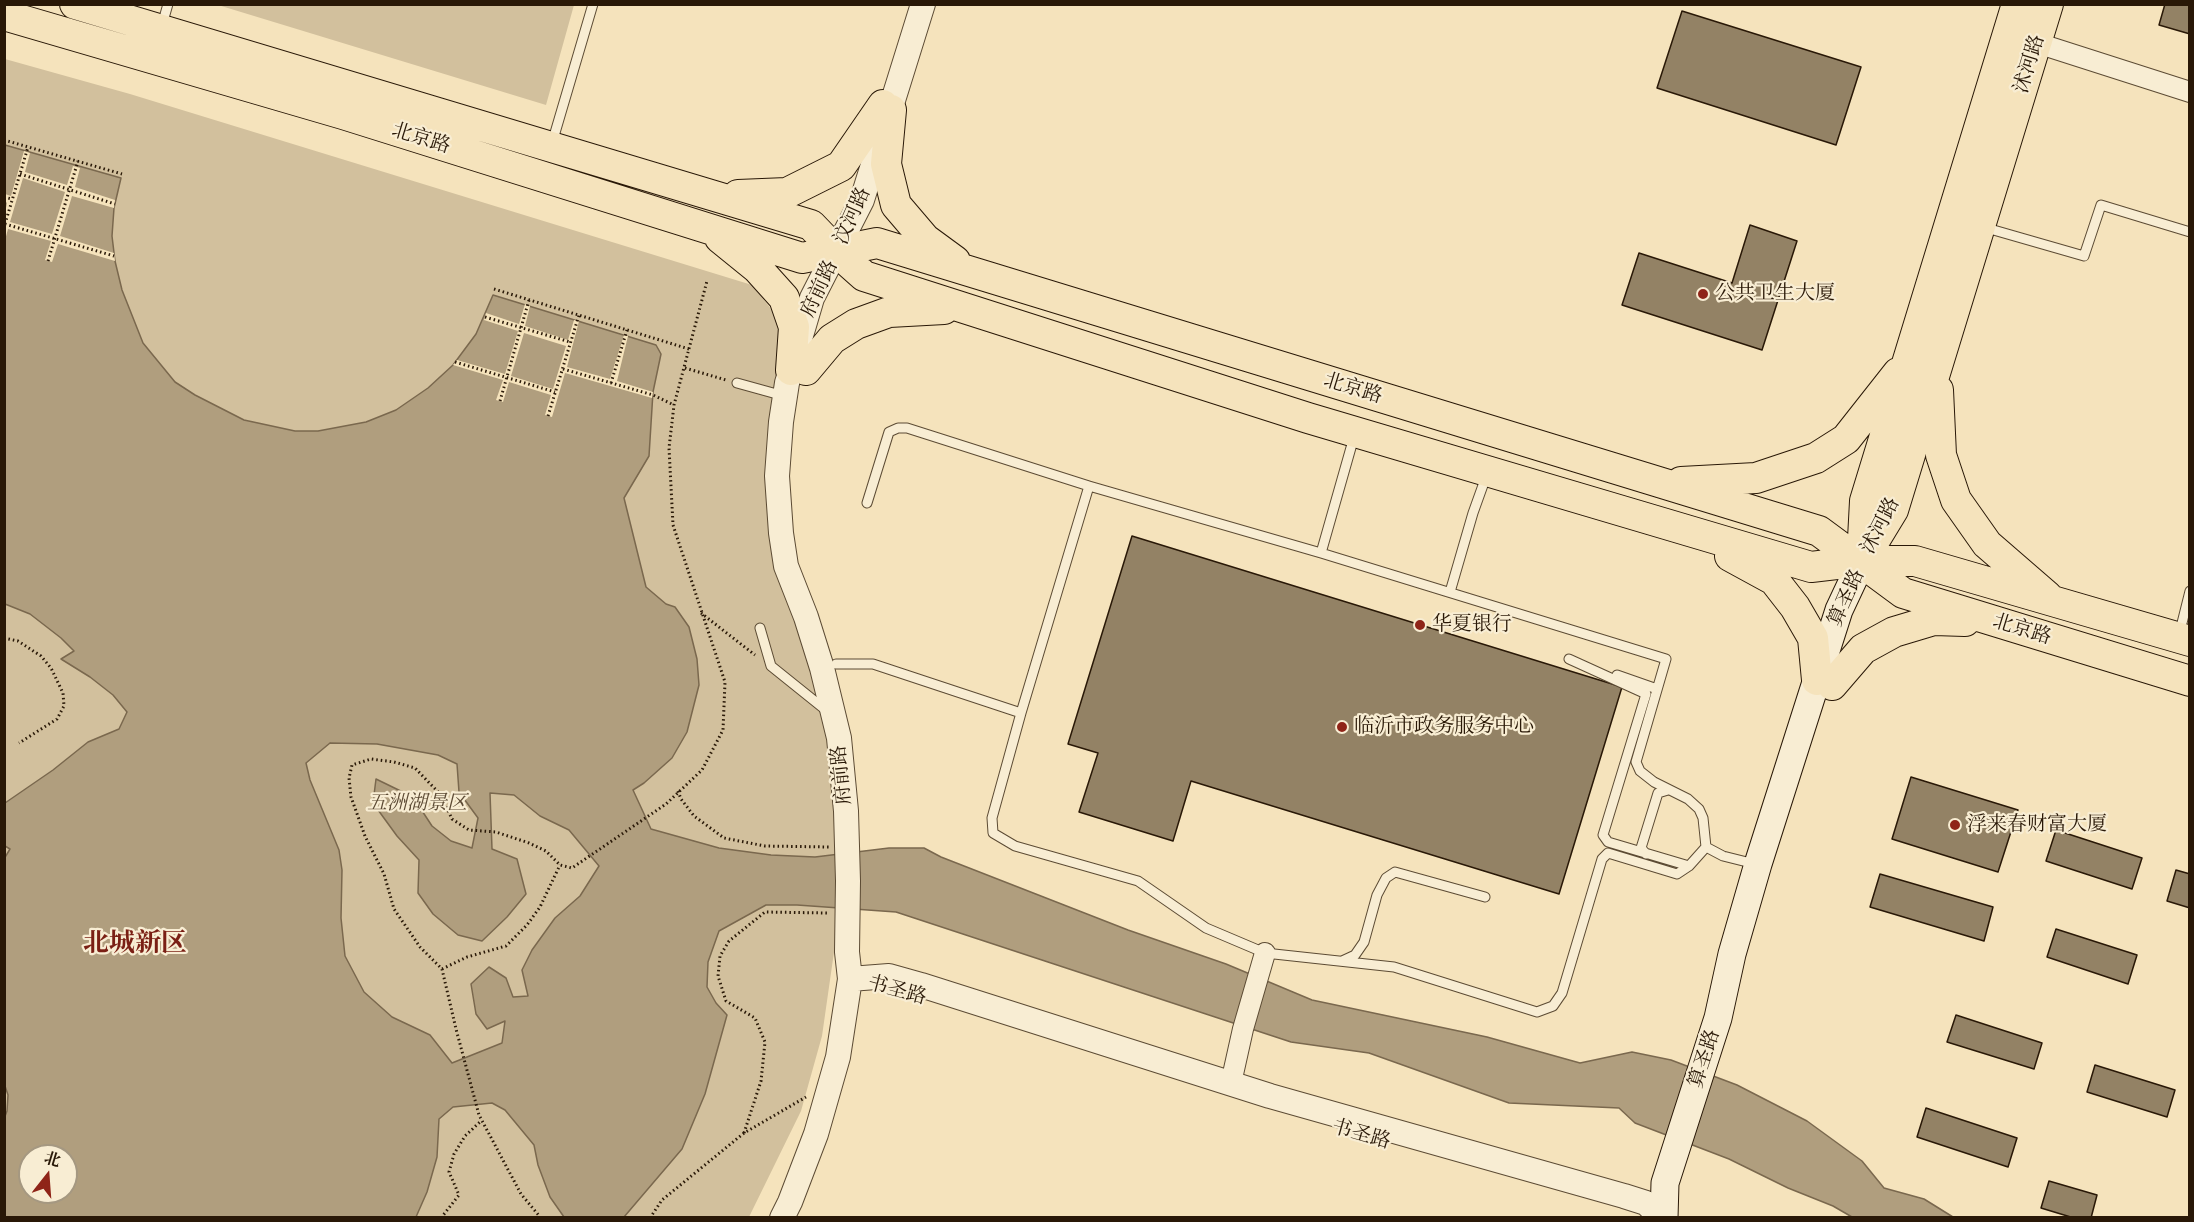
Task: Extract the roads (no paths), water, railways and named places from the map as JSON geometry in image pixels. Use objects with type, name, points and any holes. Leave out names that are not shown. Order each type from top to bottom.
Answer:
[{"type":"main road","name":"北京路","points":[[75,4],[165,17],[551,146],[811,225],[864,276],[1355,432],[1811,567],[1862,561],[1915,561],[2184,640]]},
{"type":"main road","name":"沭河路","points":[[1862,561],[1865,501],[2017,4]]},
{"type":"main road","name":"沭河路","points":[[1862,561],[1893,510],[2048,4]]},
{"type":"main road","name":"北京路","points":[[4,15],[343,114],[802,258],[877,243],[972,274],[1819,531],[1904,593],[2190,681]]},
{"type":"main road","points":[[4,22],[37,25]]},
{"type":"main road","points":[[715,196],[787,193],[816,180],[841,166],[887,108]]},
{"type":"main road","points":[[887,108],[886,164],[896,205],[925,239],[972,274]]},
{"type":"main road","points":[[708,229],[757,268],[784,298],[794,327],[794,379]]},
{"type":"main road","points":[[794,379],[832,339],[856,324],[889,312],[962,308]]},
{"type":"main road","points":[[1660,483],[1756,478],[1816,459],[1846,440],[1909,359]]},
{"type":"main road","points":[[1937,368],[1941,455],[1956,500],[1987,544],[2054,602]]},
{"type":"main road","points":[[1662,523],[1774,580],[1795,607],[1813,638],[1824,683],[1863,650],[1894,632],[1934,620],[1999,623]]},
{"type":"main road","name":"算圣路","points":[[1726,1020],[1732,954],[1758,864],[1824,683],[1854,614],[1862,561]]},
{"type":"main road","name":"算圣路","points":[[1663,1218],[1665,1183],[1682,1160],[1747,958],[1824,683]]},
{"type":"street","name":"汶河路","points":[[887,108],[914,4]]},
{"type":"street","name":"汶河路","points":[[837,252],[847,196],[887,108],[923,4]]},
{"type":"street","points":[[2037,43],[2190,92]]},
{"type":"street","name":"府前路","points":[[837,252],[812,298],[794,379],[777,476],[786,566],[816,647],[839,738],[853,810]]},
{"type":"street","name":"府前路","points":[[765,1218],[777,1196],[798,1140],[835,1008],[850,979],[861,946],[845,923],[853,810],[853,735],[836,664],[801,562],[795,532],[791,476],[796,423],[794,379]]},
{"type":"street","points":[[1231,1083],[1243,1029],[1264,958]]},
{"type":"street","name":"书圣路","points":[[850,979],[889,976],[1430,1143],[1624,1196],[1646,1203],[1663,1218]]},
{"type":"street","name":"府前路","points":[[782,1218],[816,1134],[832,1079],[846,1013],[850,979]]},
{"type":"street","name":"书圣路","points":[[850,979],[917,996],[1278,1110],[1654,1218]]},
{"type":"lane","points":[[551,146],[593,4]]},
{"type":"lane","points":[[1981,226],[2084,256],[2101,206],[2190,232]]},
{"type":"lane","points":[[737,383],[794,379]]},
{"type":"lane","points":[[867,503],[889,432],[898,428],[908,428],[1089,486],[1321,553],[1666,659],[1636,762],[1640,771],[1699,808],[1703,819],[1706,847],[1689,866],[1677,874],[1608,853],[1602,859],[1562,993],[1553,1006],[1537,1012],[1394,967],[1264,958],[1206,928],[1138,881],[1015,846],[993,833],[992,818],[1020,713],[1089,486]]},
{"type":"lane","points":[[1321,553],[1355,432]]},
{"type":"lane","points":[[1450,592],[1488,471]]},
{"type":"lane","points":[[2184,640],[2190,591]]},
{"type":"lane","points":[[760,628],[771,666],[833,716]]},
{"type":"lane","points":[[1657,689],[1569,660],[1646,694],[1603,835],[1608,842],[1689,866]]},
{"type":"lane","points":[[836,664],[873,664],[1020,713]]},
{"type":"lane","points":[[1646,854],[1641,848],[1658,793],[1668,790]]},
{"type":"lane","points":[[1706,847],[1723,856],[1758,864]]},
{"type":"lane","points":[[1340,962],[1355,955],[1364,942],[1377,895],[1386,878],[1395,872],[1485,897]]},
{"type":"place","name":"公共卫生大厦","points":[[1703,294]]},
{"type":"place","name":"华夏银行","points":[[1420,625]]},
{"type":"place","name":"临沂市政务服务中心","points":[[1342,727]]},
{"type":"place","name":"浮来春财富大厦","points":[[1955,825]]},
{"type":"district","name":"北城新区","points":[[135,944]]},
{"type":"park label","name":"五洲湖景区","points":[[417,804]]}]
